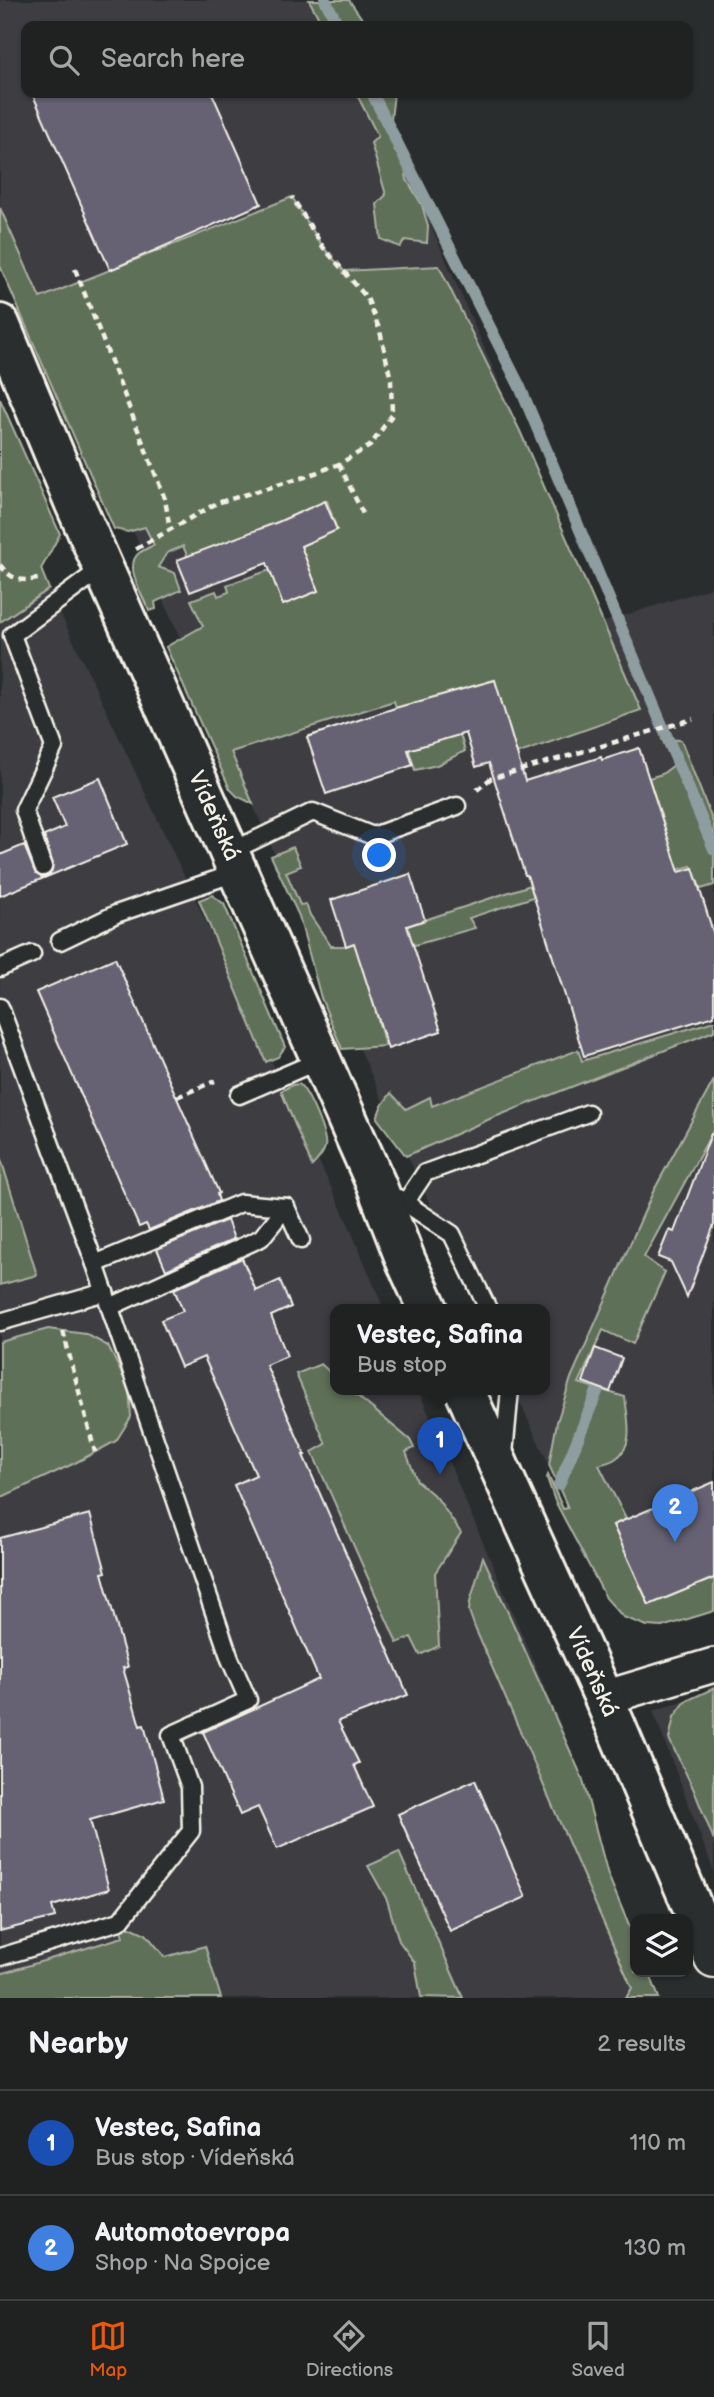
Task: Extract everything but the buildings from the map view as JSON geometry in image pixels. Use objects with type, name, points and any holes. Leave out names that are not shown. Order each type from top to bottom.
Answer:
[{"type":"main road","name":"Vídeňská","points":[[0,324],[75,504],[321,1060],[391,1194],[426,1304]]},
{"type":"main road","name":"Vídeňská","points":[[467,1395],[604,1698],[714,1958]]},
{"type":"street","points":[[604,1698],[714,1665]]},
{"type":"lane","points":[[43,867],[24,810],[54,747],[12,635],[104,567]]},
{"type":"lane","points":[[61,941],[234,862],[313,812],[373,836],[457,806]]},
{"type":"lane","points":[[0,968],[32,954]]},
{"type":"lane","points":[[0,1007],[95,1264],[230,1659],[248,1700],[171,1735],[190,1787],[191,1831],[120,1921],[0,1957]]},
{"type":"lane","points":[[239,1094],[321,1060]]},
{"type":"lane","points":[[486,1304],[453,1234],[391,1194],[425,1173],[588,1113]]},
{"type":"lane","points":[[95,1264],[241,1203],[286,1207]]},
{"type":"lane","points":[[286,1207],[301,1240]]},
{"type":"lane","points":[[0,1322],[56,1306],[107,1300],[261,1238],[286,1207]]},
{"type":"lane","points":[[502,1474],[509,1395]]},
{"type":"path","points":[[104,567],[217,503],[339,464],[370,446],[392,415],[391,380],[380,331],[367,298],[323,247],[292,197]]},
{"type":"path","points":[[75,269],[165,499],[170,530]]},
{"type":"path","points":[[339,464],[363,514]]},
{"type":"path","points":[[0,565],[17,581],[51,576],[73,589]]},
{"type":"path","points":[[457,806],[490,779],[693,719]]},
{"type":"path","points":[[177,1097],[197,1088]]},
{"type":"path","points":[[56,1306],[95,1452]]},
{"type":"shaded area","points":[[0,0],[333,0],[342,21],[21,21],[21,98],[375,98],[604,622],[714,587],[714,1610],[674,1623],[610,1598],[517,1395],[550,1395],[550,1304],[476,1304],[388,1113],[0,227]]},
{"type":"shaded area","points":[[0,480],[347,1221],[382,1304],[330,1304],[330,1395],[421,1395],[582,1776],[630,1954],[630,1977],[640,1977],[659,1998],[0,1998]]},
{"type":"shaded area","points":[[714,1691],[714,1872],[653,1711]]},
{"type":"green space","points":[[309,0],[349,0],[364,21],[320,21]]},
{"type":"green space","points":[[359,98],[393,98],[391,120],[394,149],[405,167],[407,180],[422,205],[428,226],[427,243],[405,240],[400,247],[381,239],[377,204],[386,195],[371,143],[378,136]]},
{"type":"green space","points":[[292,197],[323,247],[344,271],[439,266],[520,431],[641,710],[517,754],[494,680],[433,698],[460,734],[465,751],[437,765],[415,770],[394,701],[231,752],[253,804],[230,789],[166,647],[203,626],[191,600],[216,591],[218,596],[229,592],[227,585],[270,570],[283,605],[318,591],[301,546],[337,530],[327,501],[307,509],[309,514],[189,560],[183,546],[167,553],[158,567],[175,573],[181,590],[155,602],[156,609],[149,611],[136,581],[133,565],[139,553],[154,545],[145,527],[128,532],[114,529],[0,266],[0,208],[40,298]]},
{"type":"green space","points":[[0,399],[60,534],[41,569],[49,589],[0,622]]},
{"type":"green space","points":[[662,739],[681,740],[714,825],[714,885],[701,889],[691,866],[572,900],[567,886],[469,918],[475,928],[362,960],[385,1046],[342,1049],[321,998],[299,916],[271,856],[293,847],[301,866],[286,872],[300,905],[306,904],[310,915],[331,946],[346,946],[582,868],[581,862],[667,835],[649,778],[662,774],[674,765]]},
{"type":"green space","points":[[212,895],[224,904],[285,1047],[278,1057],[266,1062],[199,900]]},
{"type":"green space","points":[[714,1021],[714,1031],[492,1118],[406,1156],[377,1118],[391,1093],[406,1109],[430,1097],[432,1106],[578,1050],[582,1061]]},
{"type":"green space","points":[[714,1080],[714,1129],[644,1257],[665,1272],[633,1344],[603,1330],[579,1383],[625,1397],[629,1431],[626,1447],[615,1459],[599,1465],[626,1519],[613,1525],[649,1605],[714,1578],[714,1611],[662,1627],[647,1626],[623,1617],[606,1598],[555,1501],[547,1478],[548,1475],[563,1509],[568,1508],[549,1465],[557,1422],[571,1378],[653,1192]]},
{"type":"green space","points":[[299,1084],[316,1114],[325,1142],[323,1153],[312,1166],[281,1091]]},
{"type":"green space","points":[[0,1156],[37,1275],[0,1285]]},
{"type":"green space","points":[[48,1329],[86,1334],[108,1346],[129,1388],[131,1417],[116,1441],[0,1498],[0,1342]]},
{"type":"green space","points":[[321,1364],[330,1372],[330,1395],[356,1395],[410,1440],[414,1448],[406,1452],[417,1481],[437,1498],[461,1533],[435,1573],[439,1646],[420,1655],[411,1637],[397,1643],[312,1452],[326,1444],[296,1374]]},
{"type":"green space","points":[[483,1557],[582,1777],[608,1875],[630,1928],[630,1977],[651,1977],[659,1998],[626,1998],[632,1988],[475,1628],[469,1611]]},
{"type":"green space","points":[[714,1688],[714,1840],[669,1739],[674,1717],[686,1701]]},
{"type":"green space","points":[[399,1852],[463,1998],[421,1997],[415,1963],[399,1941],[387,1900],[368,1866]]},
{"type":"green space","points":[[128,1926],[146,1934],[165,1957],[205,1946],[221,1998],[0,1998],[0,1974],[123,1937],[121,1928]]},
{"type":"waterway","points":[[325,0],[336,21]]},
{"type":"waterway","points":[[375,98],[520,387],[714,849]]},
{"type":"waterway","points":[[559,1485],[598,1389]]},
{"type":"place","name":"Vestec, Safina","points":[[440,1475]]},
{"type":"place","name":"Automotoevropa","points":[[675,1542]]}]
